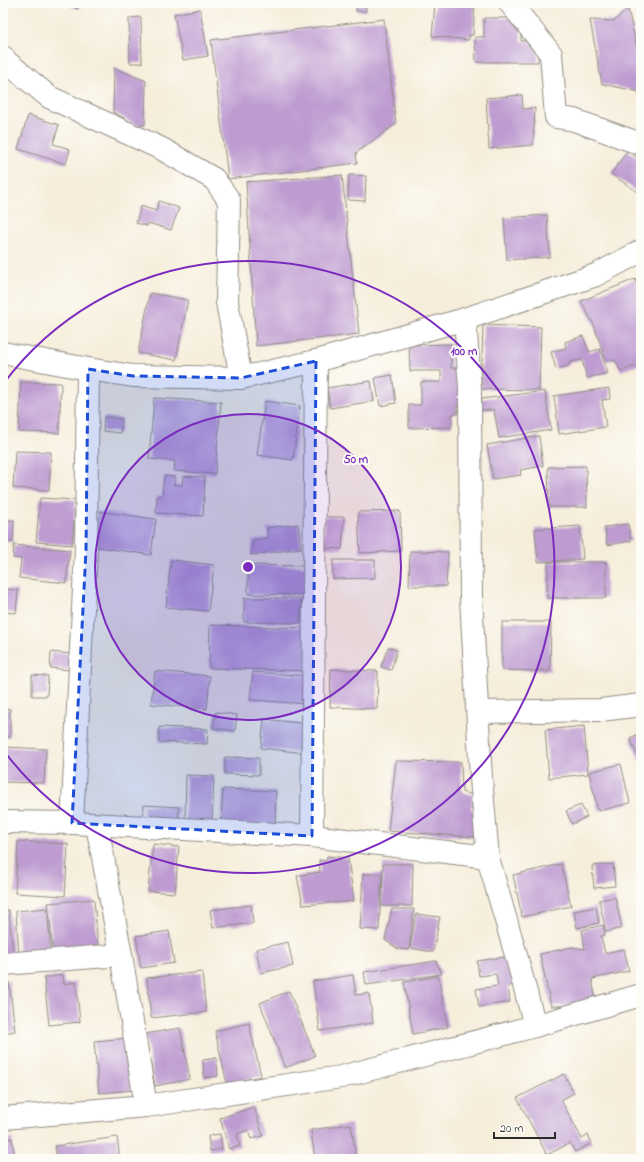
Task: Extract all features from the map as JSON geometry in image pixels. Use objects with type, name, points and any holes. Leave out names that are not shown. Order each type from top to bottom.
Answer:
[{"type":"street","points":[[510,3],[551,54],[556,117],[574,120],[641,144]]},
{"type":"street","points":[[3,57],[7,62],[49,96],[162,149],[214,179],[229,200],[227,302],[241,378]]},
{"type":"street","points":[[3,352],[88,369],[133,376],[241,378],[316,361],[465,319],[596,276],[641,251]]},
{"type":"street","points":[[465,319],[470,388],[471,598],[488,857],[535,1026]]},
{"type":"street","points":[[312,836],[316,361]]},
{"type":"street","points":[[72,823],[86,550],[88,369]]},
{"type":"street","points":[[478,712],[601,710],[641,705]]},
{"type":"street","points":[[3,822],[72,823],[312,836],[488,857]]},
{"type":"street","points":[[97,825],[121,955],[146,1106]]},
{"type":"street","points":[[3,964],[121,955]]},
{"type":"street","points":[[3,1118],[146,1106],[341,1076],[535,1026],[641,995]]},
{"type":"highlighted area","points":[[316,361],[312,836],[72,823],[86,550],[88,369],[133,376],[241,378]]},
{"type":"building","points":[[63,3],[80,3],[78,9]]},
{"type":"building","points":[[357,3],[366,3],[366,11],[356,11]]},
{"type":"building","points":[[435,3],[475,3],[473,35],[469,35],[469,40],[432,36]]},
{"type":"building","points":[[200,9],[208,56],[183,60],[174,14]]},
{"type":"building","points":[[628,9],[641,66],[641,92],[602,84],[590,20],[614,21]]},
{"type":"building","points":[[141,17],[142,63],[130,63],[129,18]]},
{"type":"building","points":[[484,18],[521,18],[521,41],[538,41],[538,62],[476,62],[475,37],[484,37]]},
{"type":"building","points":[[384,19],[396,124],[356,153],[357,163],[228,179],[211,40]]},
{"type":"building","points":[[114,68],[146,81],[145,125],[136,125],[113,112]]},
{"type":"building","points":[[522,95],[523,109],[535,108],[533,145],[489,149],[486,98]]},
{"type":"building","points":[[28,115],[59,125],[53,144],[70,149],[66,164],[18,149]]},
{"type":"building","points":[[627,151],[641,160],[641,194],[611,174]]},
{"type":"building","points":[[342,175],[359,334],[256,346],[246,182]]},
{"type":"building","points":[[349,175],[366,176],[365,201],[348,200]]},
{"type":"building","points":[[159,201],[179,208],[171,230],[148,223],[147,226],[136,223],[141,206],[156,211]]},
{"type":"building","points":[[547,215],[550,257],[507,260],[504,218]]},
{"type":"building","points":[[635,279],[641,298],[641,364],[621,371],[615,360],[606,361],[594,325],[581,301]]},
{"type":"building","points":[[150,293],[188,300],[176,360],[138,353]]},
{"type":"building","points":[[483,325],[541,327],[539,390],[481,389]]},
{"type":"building","points":[[583,336],[589,352],[600,349],[608,373],[587,378],[582,360],[570,362],[568,366],[556,369],[551,352],[566,348],[565,342]]},
{"type":"building","points":[[451,344],[451,368],[466,368],[463,407],[457,405],[457,414],[452,414],[452,427],[409,428],[409,405],[421,405],[421,382],[441,382],[441,371],[410,371],[409,345]]},
{"type":"building","points":[[392,375],[396,403],[380,406],[375,378]]},
{"type":"building","points":[[371,381],[374,401],[330,408],[327,388]]},
{"type":"building","points":[[21,382],[61,383],[59,433],[19,432]]},
{"type":"building","points":[[609,388],[610,399],[602,400],[606,427],[559,434],[554,396]]},
{"type":"building","points":[[545,391],[551,430],[499,438],[494,410],[481,410],[481,399]]},
{"type":"building","points":[[154,398],[221,402],[215,474],[174,471],[175,461],[149,459]]},
{"type":"building","points":[[265,401],[300,406],[293,460],[257,455]]},
{"type":"building","points":[[104,417],[122,419],[120,433],[103,431]]},
{"type":"building","points":[[539,436],[543,466],[520,470],[521,475],[493,479],[487,445]]},
{"type":"building","points":[[15,451],[51,452],[49,490],[13,488]]},
{"type":"building","points":[[586,466],[587,507],[549,507],[548,467]]},
{"type":"building","points":[[164,476],[175,477],[174,485],[182,485],[183,476],[205,477],[203,516],[156,513],[157,496],[162,496]]},
{"type":"building","points":[[40,498],[76,500],[72,545],[36,542]]},
{"type":"building","points":[[97,511],[156,519],[151,555],[91,546]]},
{"type":"building","points":[[400,511],[401,551],[360,553],[358,512]]},
{"type":"building","points":[[325,517],[344,517],[342,549],[324,548]]},
{"type":"building","points":[[3,520],[14,520],[13,542],[3,542]]},
{"type":"building","points":[[298,524],[301,548],[251,555],[253,540],[268,538],[267,528]]},
{"type":"building","points":[[628,524],[631,541],[607,545],[605,527]]},
{"type":"building","points":[[580,526],[583,559],[538,562],[535,529]]},
{"type":"building","points":[[14,545],[70,550],[66,583],[19,578],[21,559],[13,558]]},
{"type":"building","points":[[410,551],[448,552],[446,586],[409,586]]},
{"type":"building","points":[[171,560],[214,565],[208,611],[166,607]]},
{"type":"building","points":[[333,560],[375,560],[375,578],[333,579]]},
{"type":"building","points":[[548,562],[606,562],[606,598],[547,598]]},
{"type":"building","points":[[248,565],[306,566],[305,595],[248,594]]},
{"type":"building","points":[[4,589],[18,590],[16,613],[3,612]]},
{"type":"building","points":[[244,598],[301,598],[300,623],[244,622]]},
{"type":"building","points":[[502,622],[551,622],[550,671],[502,670]]},
{"type":"building","points":[[210,625],[307,628],[306,671],[209,668]]},
{"type":"building","points":[[388,647],[397,650],[391,670],[381,667]]},
{"type":"building","points":[[51,652],[71,654],[69,670],[50,668]]},
{"type":"building","points":[[331,669],[378,671],[377,709],[330,707]]},
{"type":"building","points":[[155,671],[210,676],[207,709],[151,704]]},
{"type":"building","points":[[253,672],[309,676],[307,704],[250,700]]},
{"type":"building","points":[[32,675],[48,676],[47,696],[32,696]]},
{"type":"building","points":[[3,709],[10,709],[10,737],[3,737]]},
{"type":"building","points":[[216,712],[237,715],[235,731],[213,728]]},
{"type":"building","points":[[264,719],[308,724],[305,753],[261,748]]},
{"type":"building","points":[[584,726],[588,774],[549,778],[545,730]]},
{"type":"building","points":[[159,727],[208,729],[207,744],[159,742]]},
{"type":"building","points":[[641,733],[641,765],[630,738]]},
{"type":"building","points":[[4,747],[46,749],[44,783],[3,782]]},
{"type":"building","points":[[225,757],[259,758],[259,775],[225,774]]},
{"type":"building","points":[[396,761],[461,762],[462,792],[473,795],[471,809],[479,813],[474,837],[388,831]]},
{"type":"building","points":[[621,764],[630,803],[598,811],[589,772]]},
{"type":"building","points":[[186,775],[214,776],[212,824],[185,823]]},
{"type":"building","points":[[223,789],[276,791],[275,826],[221,823]]},
{"type":"building","points":[[144,805],[179,807],[178,821],[143,819]]},
{"type":"building","points":[[581,805],[587,817],[572,824],[566,811]]},
{"type":"building","points":[[18,841],[68,844],[65,896],[15,893]]},
{"type":"building","points":[[153,844],[179,847],[175,893],[148,891]]},
{"type":"building","points":[[327,856],[348,858],[354,901],[303,905],[297,876],[320,872],[319,860],[326,861]]},
{"type":"building","points":[[383,864],[413,864],[412,906],[382,906]]},
{"type":"building","points":[[561,864],[571,906],[522,917],[513,875]]},
{"type":"building","points":[[613,864],[615,886],[594,888],[592,866]]},
{"type":"building","points":[[363,874],[382,874],[379,930],[360,929]]},
{"type":"building","points":[[615,897],[622,928],[606,932],[599,900]]},
{"type":"building","points":[[94,899],[98,948],[53,952],[48,903]]},
{"type":"building","points":[[251,905],[253,923],[213,928],[210,910]]},
{"type":"building","points":[[596,907],[599,923],[577,928],[574,911]]},
{"type":"building","points":[[47,908],[51,952],[19,955],[16,911]]},
{"type":"building","points":[[392,909],[414,909],[409,950],[398,949],[385,940]]},
{"type":"building","points":[[9,910],[13,955],[3,956],[3,911]]},
{"type":"building","points":[[416,914],[440,917],[433,952],[410,948]]},
{"type":"building","points":[[603,925],[605,935],[601,936],[605,953],[624,949],[629,971],[592,979],[596,1001],[565,1006],[551,1006],[540,954],[572,947],[585,949],[582,930]]},
{"type":"building","points":[[169,931],[174,963],[141,968],[136,936]]},
{"type":"building","points":[[288,942],[293,966],[261,973],[256,949]]},
{"type":"building","points":[[503,957],[514,974],[515,984],[508,987],[510,1002],[479,1007],[476,989],[498,986],[496,974],[479,976],[477,961]]},
{"type":"building","points":[[436,961],[442,974],[366,985],[364,972]]},
{"type":"building","points":[[202,972],[206,1012],[151,1018],[147,978]]},
{"type":"building","points":[[63,975],[64,984],[76,982],[80,1022],[49,1025],[44,978]]},
{"type":"building","points":[[353,975],[356,995],[369,993],[373,1023],[320,1031],[313,981]]},
{"type":"building","points":[[438,976],[448,1027],[413,1034],[404,982]]},
{"type":"building","points":[[9,981],[15,1031],[3,1033],[3,982]]},
{"type":"building","points":[[289,991],[315,1056],[285,1068],[260,1003]]},
{"type":"building","points":[[249,1023],[261,1076],[227,1084],[215,1031]]},
{"type":"building","points":[[180,1028],[190,1079],[155,1086],[145,1034]]},
{"type":"building","points":[[129,1038],[134,1090],[99,1093],[94,1041]]},
{"type":"building","points":[[217,1058],[218,1076],[204,1078],[203,1060]]},
{"type":"building","points":[[564,1074],[574,1093],[561,1100],[582,1139],[588,1135],[592,1143],[575,1152],[570,1143],[547,1155],[517,1098]]},
{"type":"building","points":[[254,1107],[263,1136],[251,1139],[248,1130],[237,1134],[240,1146],[229,1149],[220,1118]]},
{"type":"building","points":[[351,1124],[356,1157],[315,1159],[311,1130]]},
{"type":"building","points":[[220,1134],[222,1149],[210,1151],[208,1136]]},
{"type":"building","points":[[117,1137],[120,1159],[57,1159],[55,1146]]},
{"type":"building","points":[[12,1138],[15,1159],[3,1159],[3,1140]]}]
